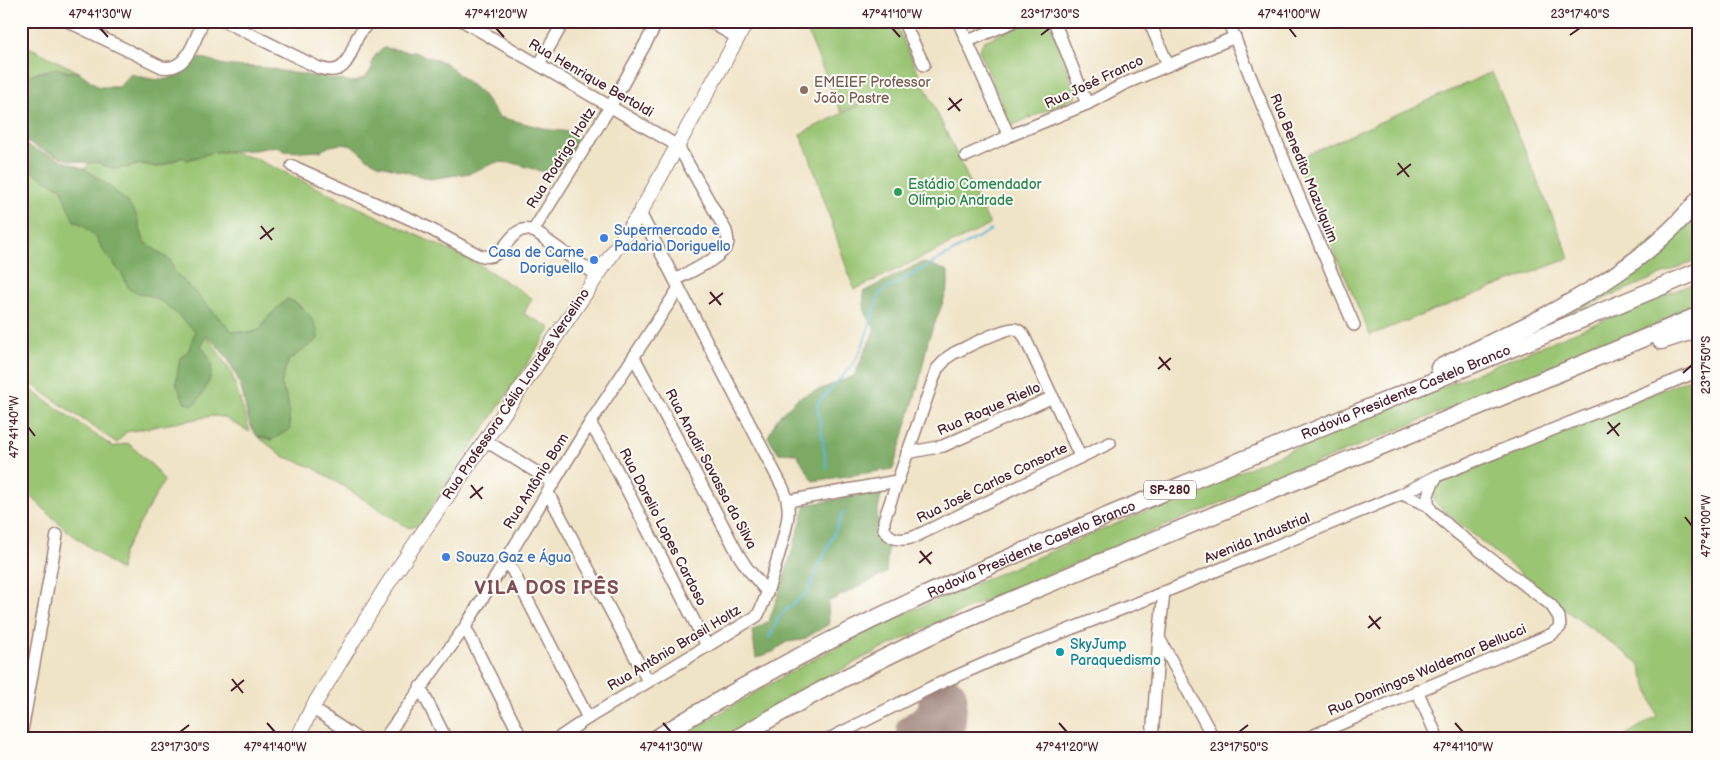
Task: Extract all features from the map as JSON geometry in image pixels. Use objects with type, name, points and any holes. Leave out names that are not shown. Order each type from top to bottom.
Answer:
[{"type":"highway","points":[[1342,418],[1609,280],[1639,259],[1666,235],[1699,199]]},
{"type":"highway","name":"Rodovia Presidente Castelo Branco","points":[[655,739],[776,669],[880,615],[997,562],[1699,270]]},
{"type":"highway","points":[[736,739],[816,692],[906,646],[951,626],[1699,315]]},
{"type":"highway","points":[[1559,374],[1699,329]]},
{"type":"main road","name":"Rua Professora Célia Lourdes Vercelino","points":[[297,739],[312,708],[387,585],[640,213],[747,21]]},
{"type":"street","points":[[66,21],[162,67],[174,68],[184,61],[203,21]]},
{"type":"street","points":[[224,21],[319,68],[332,71],[345,65],[358,35],[369,21]]},
{"type":"street","points":[[539,65],[564,21]]},
{"type":"street","name":"Rua Rodrigo Holtz","points":[[533,231],[610,107],[658,21]]},
{"type":"street","points":[[708,21],[738,38]]},
{"type":"street","points":[[903,21],[924,65]]},
{"type":"street","points":[[958,21],[1009,136]]},
{"type":"street","points":[[968,41],[1015,21]]},
{"type":"street","points":[[1054,21],[1087,104]]},
{"type":"street","points":[[1149,21],[1168,65]]},
{"type":"street","name":"Rua Benedito Mazulquim","points":[[1228,21],[1300,199],[1354,325]]},
{"type":"street","name":"Rua Henrique Bertoldi","points":[[468,22],[678,146]]},
{"type":"street","name":"Rua José Franco","points":[[966,156],[1087,104],[1124,84],[1234,37]]},
{"type":"street","points":[[677,284],[713,259],[726,247],[728,242],[726,231],[678,146]]},
{"type":"street","points":[[292,166],[419,223],[484,257],[490,257],[500,252],[513,235],[519,231],[533,231],[597,275]]},
{"type":"street","points":[[640,213],[776,474],[788,501],[897,481],[935,375],[943,362],[954,353],[1010,329],[1016,329],[1024,336],[1080,456]]},
{"type":"street","name":"Rua Antônio Bom","points":[[384,739],[465,627],[590,423],[634,357],[677,284]]},
{"type":"street","name":"Rua Anadir Savassa da Silva","points":[[634,357],[738,554],[767,592]]},
{"type":"street","name":"Avenida Industrial","points":[[829,739],[934,686],[1004,655],[1164,592],[1402,494],[1437,476],[1699,371]]},
{"type":"street","name":"Rua Roque Riello","points":[[907,453],[944,446],[1053,397]]},
{"type":"street","name":"Rua Dorelio Lopes Cardoso","points":[[590,423],[606,449],[707,646]]},
{"type":"street","points":[[486,441],[551,488],[561,514],[648,681]]},
{"type":"street","name":"Rua José Carlos Consorte","points":[[897,481],[883,527],[890,537],[900,540],[914,537],[1110,443]]},
{"type":"street","points":[[1402,494],[1429,506],[1428,496],[1437,476]]},
{"type":"street","name":"Rua Antônio Brasil Holtz","points":[[557,739],[648,681],[757,616],[767,592],[788,519],[788,501]]},
{"type":"street","name":"Rua Domingos Waldemar Bellucci","points":[[1305,739],[1552,634],[1560,628],[1559,617],[1551,605],[1457,533],[1437,516],[1429,506]]},
{"type":"street","points":[[21,736],[57,536]]},
{"type":"street","points":[[506,558],[588,718]]},
{"type":"street","points":[[1152,739],[1164,592]]},
{"type":"street","points":[[465,627],[522,739]]},
{"type":"street","points":[[1159,638],[1214,739]]},
{"type":"street","points":[[420,687],[446,739]]},
{"type":"street","points":[[1417,690],[1438,739]]},
{"type":"street","points":[[312,708],[358,739]]},
{"type":"green space","name":"Estádio Comendador Olímpio Andrade","points":[[803,21],[894,21],[990,225],[854,290],[810,158],[800,134],[882,94],[841,112]]},
{"type":"green space","points":[[1030,21],[1049,21],[1077,97],[1011,126],[979,50],[984,41]]},
{"type":"green space","points":[[21,43],[79,72],[55,70],[37,72],[21,87]]},
{"type":"green space","points":[[384,48],[414,52],[445,63],[483,95],[499,117],[551,130],[571,132],[578,141],[562,167],[548,173],[513,163],[497,162],[470,173],[430,179],[378,164],[367,158],[353,146],[342,144],[330,146],[320,151],[285,151],[276,146],[255,150],[214,152],[187,160],[183,157],[158,167],[141,164],[116,169],[98,162],[88,163],[68,160],[21,139],[21,87],[31,75],[58,68],[66,72],[79,72],[99,87],[119,87],[131,74],[158,80],[170,78],[200,58],[224,65],[267,68],[354,82],[366,77],[372,68],[372,61],[377,53]]},
{"type":"green space","points":[[1492,72],[1570,258],[1370,335],[1295,160]]},
{"type":"green space","points":[[24,145],[85,169],[126,201],[136,214],[144,242],[171,261],[174,271],[232,331],[250,333],[261,329],[267,318],[287,299],[304,310],[316,326],[318,339],[288,361],[281,384],[288,402],[290,429],[272,440],[257,436],[249,421],[243,395],[234,370],[219,348],[206,336],[201,345],[211,363],[211,374],[204,391],[194,405],[185,403],[176,383],[180,358],[189,350],[195,331],[164,303],[129,289],[122,274],[104,252],[96,237],[83,225],[74,221],[66,203],[62,187],[54,185],[21,165],[21,147]]},
{"type":"green space","points":[[21,148],[213,344],[231,372],[250,432],[223,417],[212,416],[126,432],[117,443],[21,377]]},
{"type":"green space","points":[[214,152],[231,152],[254,158],[478,264],[532,298],[524,314],[551,328],[420,525],[409,528],[314,468],[283,456],[257,436],[272,440],[288,402],[281,384],[288,361],[298,352],[314,323],[297,303],[287,299],[267,318],[261,329],[250,333],[232,331],[174,271],[171,261],[144,242],[140,229],[110,187],[85,169],[89,163],[98,162],[105,166],[127,168],[141,164],[158,167],[184,157],[187,160]]},
{"type":"green space","points":[[1699,205],[1699,259],[1502,341],[1581,299]]},
{"type":"green space","points":[[922,262],[948,271],[948,287],[928,340],[919,383],[893,469],[813,481],[797,454],[779,453],[768,437],[778,417],[798,398],[854,376],[875,329],[865,314],[863,292]]},
{"type":"green space","points":[[1699,281],[1699,307],[973,606],[865,657],[777,705],[720,739],[675,739],[812,660],[901,615],[1307,443]]},
{"type":"green space","points":[[1699,375],[1699,739],[1619,739],[1657,716],[1639,663],[1565,610],[1435,503],[1433,491],[1441,481]]},
{"type":"green space","points":[[21,383],[113,447],[128,443],[154,467],[164,481],[123,553],[121,571],[65,529],[21,487]]},
{"type":"green space","points":[[882,491],[877,515],[881,538],[888,547],[886,573],[828,602],[829,624],[802,640],[786,642],[775,651],[756,658],[752,631],[769,621],[806,505]]},
{"type":"waterway","points":[[827,469],[817,404],[851,367],[862,348],[880,293],[991,230]]},
{"type":"waterway","points":[[769,638],[780,615],[807,593],[844,511]]},
{"type":"taxiway","points":[[907,739],[906,727],[943,699]]},
{"type":"runway","points":[[940,739],[943,699]]},
{"type":"place","name":"EMEIEF Professor João Pastre","points":[[804,90]]},
{"type":"place","name":"Estádio Comendador Olímpio Andrade","points":[[898,192]]},
{"type":"place","name":"Supermercado e Padaria Doriguello","points":[[604,238]]},
{"type":"place","name":"Casa de Carne Doriguello","points":[[594,260]]},
{"type":"place","name":"Souza Gaz e Água","points":[[446,557]]},
{"type":"place","name":"SkyJump Paraquedismo","points":[[1060,652]]},
{"type":"district","name":"VILA DOS IPÊS","points":[[547,588]]}]
